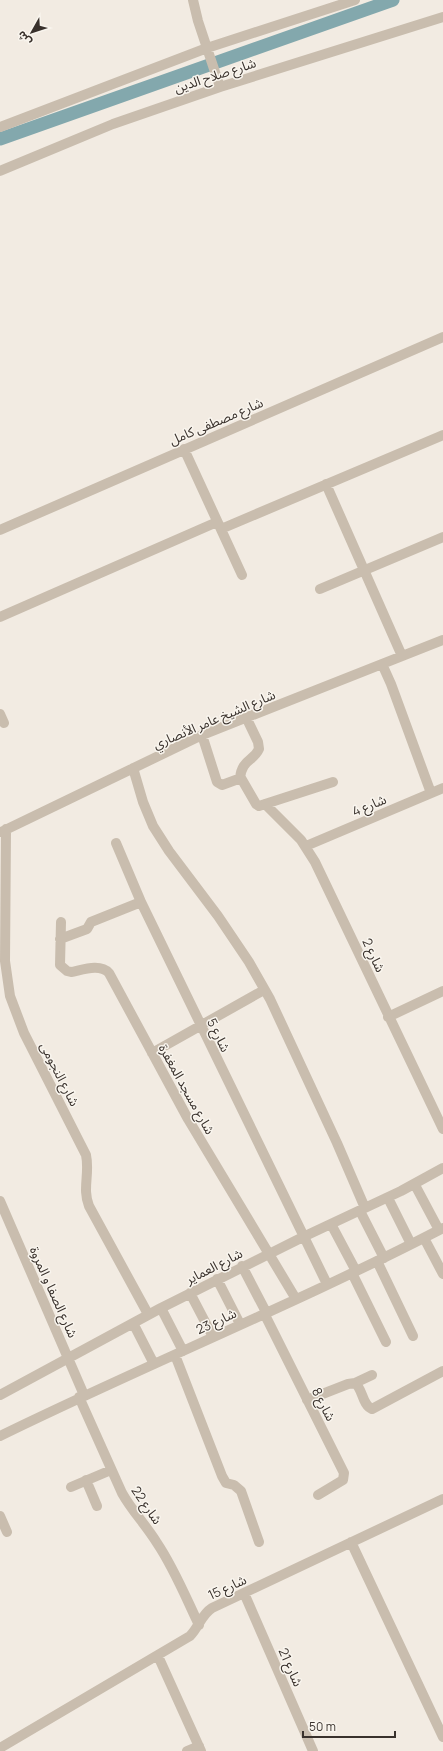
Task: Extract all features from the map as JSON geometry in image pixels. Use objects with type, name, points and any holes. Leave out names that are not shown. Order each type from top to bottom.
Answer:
[{"type":"street","points":[[193,0],[198,21],[220,87]]},
{"type":"street","points":[[0,127],[207,48],[355,0]]},
{"type":"street","name":"شارع صلاح الدين","points":[[0,171],[113,124],[220,87],[443,17]]},
{"type":"street","name":"شارع مصطفى كامل","points":[[0,530],[443,337]]},
{"type":"street","points":[[0,616],[219,525],[326,484],[443,435]]},
{"type":"street","points":[[184,449],[242,575]]},
{"type":"street","points":[[326,484],[402,656]]},
{"type":"street","points":[[320,589],[443,537]]},
{"type":"street","name":"شارع الشيخ عامر الأنصاري","points":[[3,831],[202,735],[443,640]]},
{"type":"street","points":[[382,664],[391,684],[431,793]]},
{"type":"street","points":[[202,735],[217,782],[222,785],[240,778],[240,772],[245,762],[254,756],[259,749],[258,742],[247,718]]},
{"type":"street","points":[[133,768],[143,802],[153,826],[169,852],[218,916],[249,962],[264,990],[304,1072],[363,1210],[380,1259],[413,1336]]},
{"type":"street","name":"شارع 2","points":[[240,778],[256,804],[259,806],[265,804],[306,846],[443,1129]]},
{"type":"street","points":[[265,804],[333,782]]},
{"type":"street","name":"شارع 4","points":[[306,846],[443,788]]},
{"type":"street","name":"شارع النجومى","points":[[3,831],[3,913],[6,973],[10,996],[16,1013],[86,1155],[88,1171],[85,1192],[89,1206],[148,1314]]},
{"type":"street","name":"شارع 5","points":[[116,843],[141,902],[200,1026],[326,1284]]},
{"type":"street","points":[[60,938],[87,929],[92,922],[141,902]]},
{"type":"street","name":"شارع مسجد المغفرة","points":[[60,922],[60,961],[63,969],[71,972],[97,968],[106,970],[206,1149],[270,1253],[296,1299]]},
{"type":"street","points":[[152,1053],[264,990]]},
{"type":"street","points":[[388,1017],[443,991]]},
{"type":"street","name":"شارع العماير","points":[[0,1395],[148,1314],[242,1266],[363,1210],[442,1171]]},
{"type":"street","points":[[415,1185],[441,1229]]},
{"type":"street","points":[[388,1198],[411,1244]]},
{"type":"street","name":"شارع الصفا و المروة","points":[[0,1201],[69,1358],[82,1396]]},
{"type":"street","points":[[331,1224],[386,1342]]},
{"type":"street","name":"شارع 23","points":[[0,1436],[82,1396],[354,1272],[441,1229]]},
{"type":"street","points":[[424,1238],[443,1274]]},
{"type":"street","name":"شارع 8","points":[[242,1266],[345,1477],[341,1482],[318,1495]]},
{"type":"street","points":[[217,1279],[240,1324]]},
{"type":"street","points":[[190,1293],[212,1337]]},
{"type":"street","points":[[161,1308],[179,1353],[222,1476],[226,1483],[234,1485],[241,1491],[259,1542]]},
{"type":"street","points":[[133,1323],[154,1364]]},
{"type":"street","points":[[355,1383],[368,1406],[372,1409],[443,1371]]},
{"type":"street","points":[[307,1400],[348,1384],[355,1383],[372,1375]]},
{"type":"street","name":"شارع 22","points":[[82,1396],[111,1470],[129,1506],[157,1542],[165,1555],[199,1625]]},
{"type":"street","points":[[71,1487],[111,1470]]},
{"type":"street","points":[[86,1480],[97,1506]]},
{"type":"street","name":"شارع 15","points":[[0,1748],[190,1636],[208,1610],[443,1499]]},
{"type":"street","points":[[0,1516],[7,1532]]},
{"type":"street","points":[[351,1542],[443,1737]]},
{"type":"street","name":"شارع 21","points":[[244,1593],[313,1751]]},
{"type":"street","points":[[158,1656],[200,1749],[187,1751]]},
{"type":"waterway","points":[[0,139],[393,0]]}]
